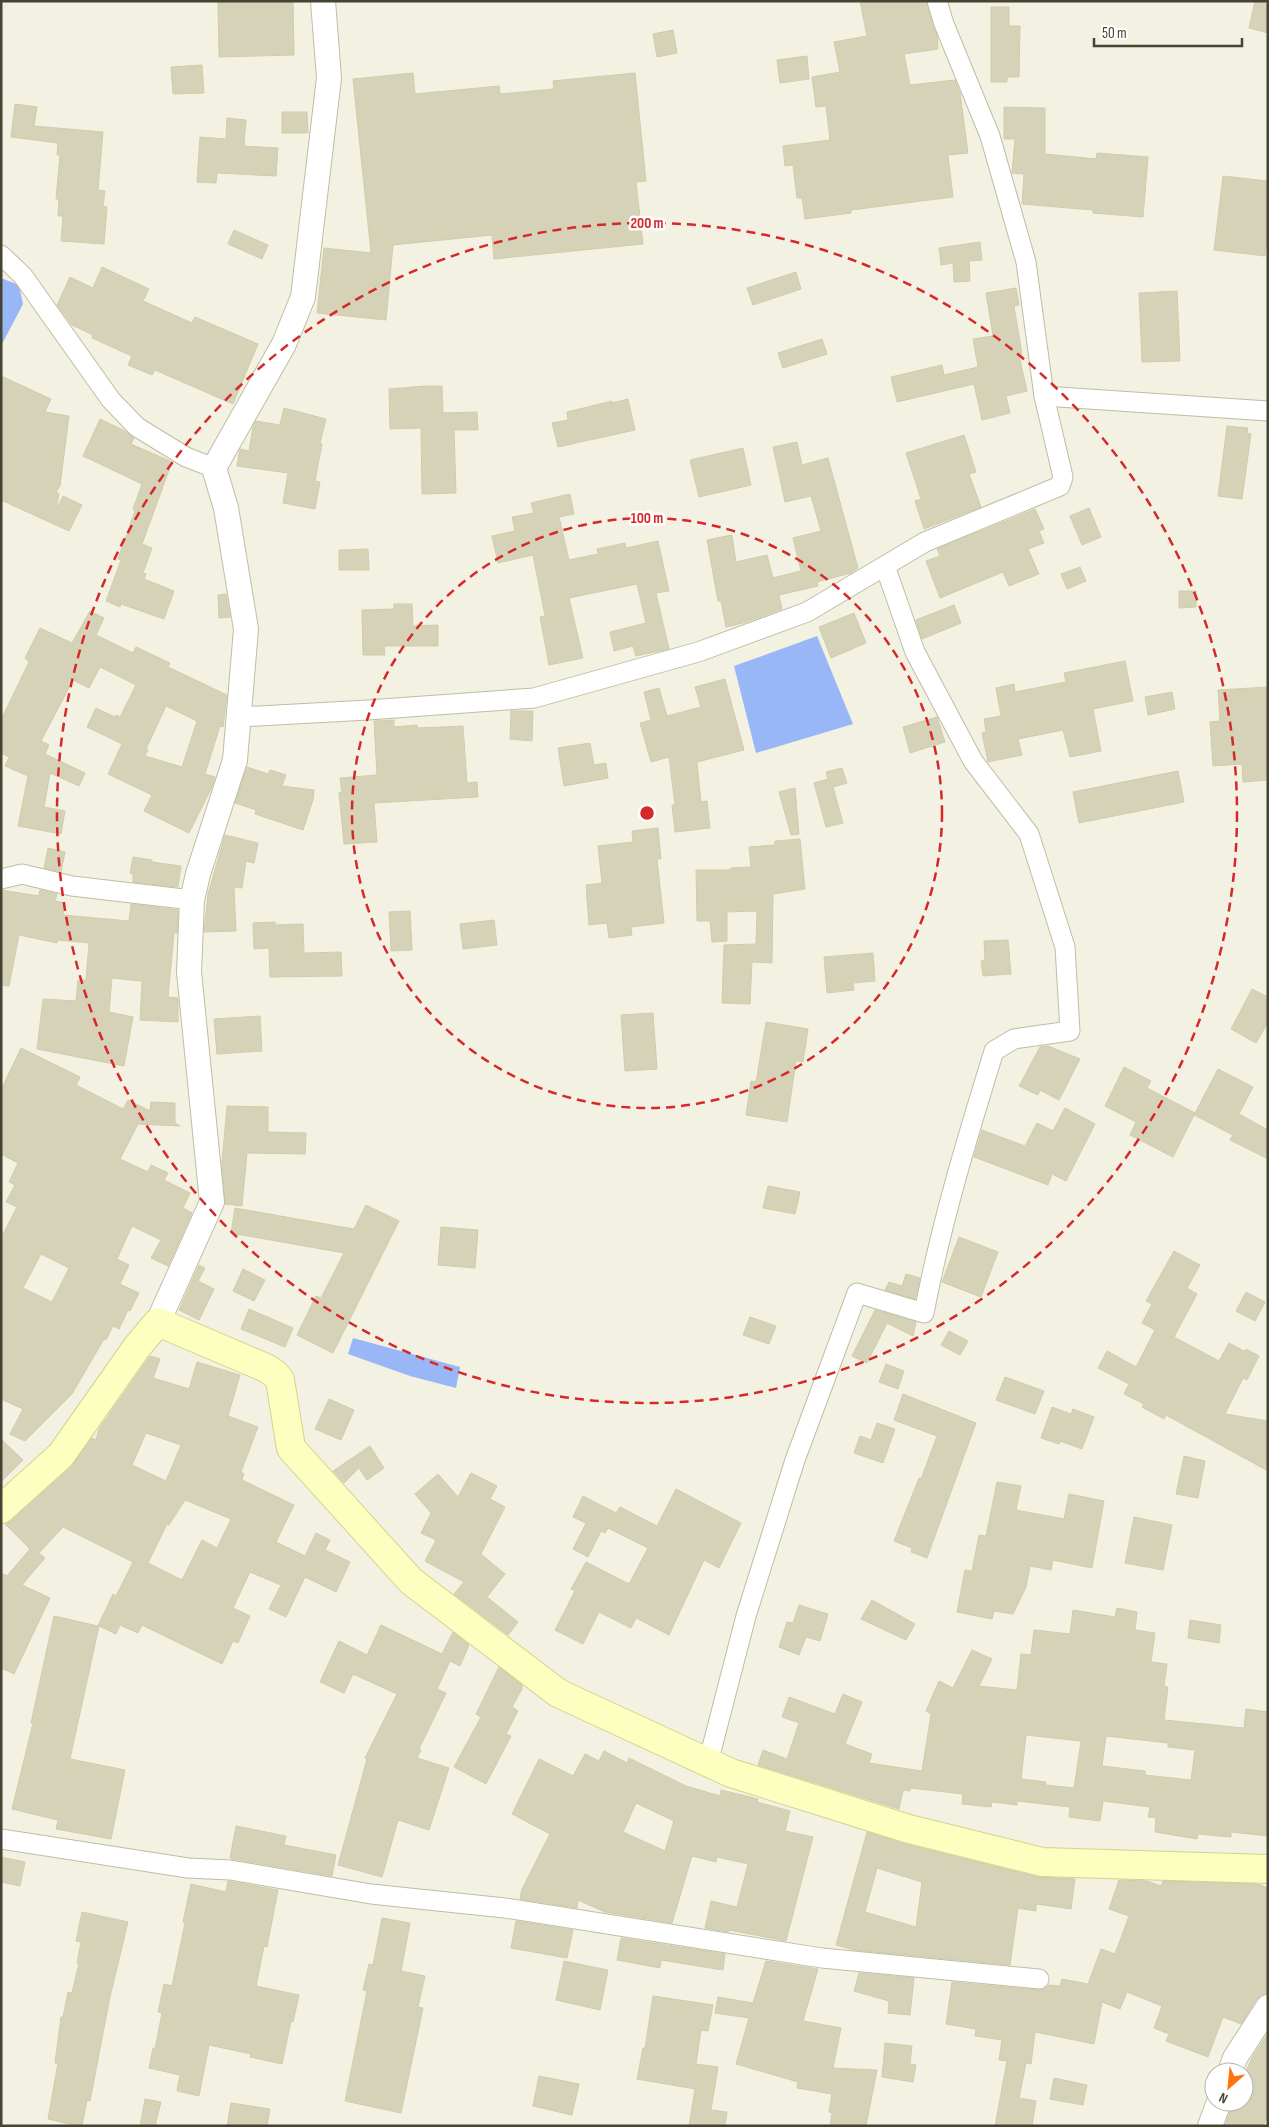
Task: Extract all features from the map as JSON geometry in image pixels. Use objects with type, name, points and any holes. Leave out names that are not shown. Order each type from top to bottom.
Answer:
[{"type":"main road","points":[[1,1509],[61,1455],[137,1347],[158,1322],[266,1368],[275,1374],[280,1380],[291,1448],[411,1581],[558,1694],[731,1774],[909,1829],[1042,1862],[1268,1869]]},
{"type":"street","points":[[158,1322],[212,1202],[189,972],[192,900],[198,874],[235,760],[246,629],[226,508],[214,468],[284,344],[303,297],[329,78],[323,1]]},
{"type":"street","points":[[239,717],[534,698],[698,652],[798,615],[925,542],[1060,486],[1063,477],[1044,396],[1026,262],[990,136],[944,24],[937,1]]},
{"type":"street","points":[[1,255],[22,276],[110,400],[137,426],[186,457],[214,468]]},
{"type":"street","points":[[1044,396],[1268,411]]},
{"type":"street","points":[[708,1763],[746,1616],[795,1460],[857,1293],[924,1313],[934,1263],[966,1140],[994,1052],[1014,1039],[1070,1031],[1064,947],[1029,834],[968,752],[915,652],[885,566]]},
{"type":"street","points":[[1,879],[22,874],[72,886],[192,900]]},
{"type":"street","points":[[1,1839],[188,1868],[230,1870],[371,1894],[505,1908],[822,1958],[1039,1979]]},
{"type":"street","points":[[1234,2062],[1268,2007]]},
{"type":"street","points":[[1210,2126],[1215,2112]]},
{"type":"water","points":[[1,278],[19,285],[23,304],[1,346]]},
{"type":"water","points":[[817,636],[853,724],[756,753],[734,666]]},
{"type":"water","points":[[353,1338],[460,1367],[456,1388],[410,1376],[348,1354]]},
{"type":"building","points":[[293,1],[294,55],[219,57],[218,2]]},
{"type":"building","points":[[860,1],[926,1],[937,36],[938,49],[904,54],[910,85],[955,80],[960,93],[968,153],[948,155],[953,197],[851,210],[851,213],[805,219],[802,198],[797,198],[793,165],[785,166],[783,146],[830,140],[826,106],[816,107],[812,77],[840,72],[834,42],[867,36]]},
{"type":"building","points":[[1255,1],[1268,1],[1268,33],[1249,28]]},
{"type":"building","points":[[991,7],[1009,7],[1009,26],[1020,26],[1019,77],[1007,77],[1007,82],[991,82]]},
{"type":"building","points":[[673,30],[677,53],[657,57],[653,34]]},
{"type":"building","points":[[807,56],[809,79],[780,83],[777,60]]},
{"type":"building","points":[[202,65],[204,93],[173,94],[171,67]]},
{"type":"building","points":[[413,73],[415,94],[499,86],[500,94],[554,89],[553,81],[635,73],[646,181],[636,182],[643,244],[494,259],[492,235],[393,245],[386,320],[317,313],[324,248],[371,253],[353,79]]},
{"type":"building","points":[[15,104],[37,107],[34,126],[103,132],[98,190],[105,191],[103,206],[107,207],[104,244],[61,241],[63,216],[58,216],[59,199],[56,199],[60,155],[57,155],[58,143],[11,137]]},
{"type":"building","points":[[1004,107],[1045,108],[1045,154],[1096,159],[1097,153],[1148,157],[1143,217],[1093,213],[1093,210],[1022,204],[1024,174],[1012,173],[1015,139],[1004,139]]},
{"type":"building","points":[[282,112],[307,112],[308,133],[282,133]]},
{"type":"building","points":[[227,118],[246,120],[244,146],[278,148],[276,176],[217,173],[216,183],[197,182],[200,137],[226,139]]},
{"type":"building","points":[[1223,176],[1268,181],[1268,232],[1265,256],[1214,250]]},
{"type":"building","points":[[234,230],[268,245],[262,259],[228,244]]},
{"type":"building","points":[[980,242],[982,260],[969,261],[970,281],[954,282],[953,263],[941,265],[939,248]]},
{"type":"building","points":[[102,267],[149,289],[143,301],[192,323],[195,317],[258,344],[233,404],[155,370],[152,375],[128,365],[132,356],[92,338],[93,335],[72,325],[57,305],[70,277],[93,288]]},
{"type":"building","points":[[796,272],[801,289],[753,305],[747,288]]},
{"type":"building","points":[[1016,288],[1019,305],[1014,306],[1022,354],[1019,355],[1027,391],[1006,396],[1010,413],[982,420],[974,384],[897,402],[891,377],[942,365],[944,375],[978,367],[973,339],[993,336],[986,293]]},
{"type":"building","points":[[1177,291],[1180,361],[1142,362],[1139,293]]},
{"type":"building","points":[[822,339],[827,354],[783,368],[778,353]]},
{"type":"building","points":[[1,376],[51,399],[45,412],[69,416],[60,486],[56,492],[59,494],[56,510],[63,496],[82,505],[69,531],[1,500]]},
{"type":"building","points":[[442,386],[443,413],[477,412],[478,430],[454,430],[456,493],[422,494],[421,428],[390,429],[389,389]]},
{"type":"building","points":[[628,399],[635,430],[558,447],[552,423],[568,420],[567,412]]},
{"type":"building","points":[[284,408],[326,419],[320,443],[322,444],[315,481],[320,482],[315,509],[283,503],[288,473],[237,466],[240,449],[249,451],[253,427],[256,421],[280,425]]},
{"type":"building","points":[[100,419],[125,431],[134,438],[131,444],[172,462],[142,544],[152,548],[143,573],[146,574],[144,579],[174,591],[164,619],[121,604],[120,607],[106,601],[121,560],[118,559],[135,511],[133,509],[142,484],[83,456]]},
{"type":"building","points":[[1227,426],[1248,428],[1247,433],[1251,434],[1242,499],[1218,496]]},
{"type":"building","points":[[964,435],[976,472],[969,474],[981,507],[924,529],[915,501],[921,499],[906,453]]},
{"type":"building","points":[[797,442],[802,465],[828,458],[858,568],[851,573],[817,582],[818,586],[779,595],[782,609],[726,627],[721,601],[718,601],[707,540],[732,535],[736,562],[767,555],[773,578],[801,571],[793,538],[821,531],[811,496],[785,502],[773,447]]},
{"type":"building","points":[[743,448],[751,485],[699,497],[690,460]]},
{"type":"building","points":[[570,494],[574,514],[559,517],[569,560],[598,554],[597,549],[625,543],[626,548],[658,541],[669,591],[656,593],[669,649],[636,656],[633,646],[614,651],[610,632],[646,623],[637,584],[569,598],[583,658],[549,665],[540,617],[545,616],[533,555],[498,563],[492,536],[515,531],[512,517],[534,513],[531,503]]},
{"type":"building","points":[[1089,508],[1101,537],[1082,545],[1070,516]]},
{"type":"building","points":[[1035,509],[1044,529],[1039,531],[1044,543],[1028,549],[1039,574],[1009,586],[1003,572],[940,598],[926,561],[940,556],[937,549]]},
{"type":"building","points":[[368,549],[369,570],[339,570],[339,550]]},
{"type":"building","points":[[1080,567],[1086,581],[1067,589],[1061,574]]},
{"type":"building","points":[[1179,591],[1196,591],[1196,607],[1179,608]]},
{"type":"building","points":[[226,594],[230,617],[219,618],[218,595]]},
{"type":"building","points":[[394,604],[412,604],[413,626],[438,625],[438,646],[384,646],[385,655],[363,655],[362,610],[394,609]]},
{"type":"building","points":[[954,605],[961,623],[922,639],[916,620]]},
{"type":"building","points":[[90,611],[104,618],[96,635],[133,653],[136,647],[170,663],[168,667],[227,695],[223,727],[220,726],[205,774],[215,777],[189,833],[144,811],[152,795],[108,774],[122,744],[87,727],[96,708],[115,717],[116,715],[120,717],[136,685],[100,667],[89,688],[73,680],[41,741],[49,745],[45,754],[85,773],[79,786],[50,773],[44,807],[65,811],[61,834],[18,826],[28,776],[5,766],[9,757],[1,753],[1,720],[29,662],[25,658],[40,628],[72,643]],"holes":[[[166,706],[197,721],[182,767],[145,756],[148,750],[146,749]]]},
{"type":"building","points":[[854,613],[866,643],[831,658],[819,627]]},
{"type":"building","points":[[1125,661],[1133,701],[1093,709],[1101,751],[1070,757],[1063,730],[1018,739],[1022,755],[988,762],[982,733],[986,732],[984,719],[1001,716],[996,688],[1014,684],[1015,692],[1066,682],[1064,673]]},
{"type":"building","points":[[725,679],[744,750],[697,762],[701,802],[707,801],[710,828],[675,832],[672,805],[675,805],[669,757],[651,762],[640,723],[651,720],[644,692],[659,688],[667,716],[701,707],[695,687]]},
{"type":"building","points":[[1268,687],[1268,780],[1243,782],[1242,764],[1213,766],[1210,722],[1220,721],[1218,690]]},
{"type":"building","points":[[1172,692],[1175,709],[1148,715],[1145,697]]},
{"type":"building","points":[[511,711],[533,711],[532,741],[510,739]]},
{"type":"building","points":[[937,717],[945,742],[910,753],[903,727]]},
{"type":"building","points":[[394,720],[394,727],[417,725],[418,728],[463,726],[467,783],[477,782],[478,797],[374,803],[377,842],[344,844],[339,792],[342,793],[340,778],[377,775],[374,721]]},
{"type":"building","points":[[590,743],[594,765],[606,763],[608,778],[564,786],[558,748]]},
{"type":"building","points":[[247,767],[268,774],[270,770],[286,775],[282,786],[314,790],[313,800],[303,830],[255,814],[256,810],[235,803]]},
{"type":"building","points":[[842,768],[847,783],[833,787],[843,823],[826,827],[814,783],[828,779],[826,772]]},
{"type":"building","points":[[1178,771],[1184,802],[1079,823],[1073,792]]},
{"type":"building","points":[[795,788],[799,834],[791,835],[779,792]]},
{"type":"building","points":[[658,828],[661,859],[657,859],[664,923],[631,927],[632,935],[609,938],[607,923],[589,925],[586,885],[602,883],[598,846],[633,842],[632,831]]},
{"type":"building","points":[[225,835],[258,843],[254,863],[246,861],[242,888],[234,887],[236,931],[204,932],[208,894]]},
{"type":"building","points":[[800,839],[805,889],[773,894],[772,963],[752,962],[750,1004],[722,1003],[724,945],[756,944],[757,911],[727,912],[727,941],[712,942],[710,921],[697,921],[696,870],[731,870],[731,868],[751,867],[749,847],[775,845],[775,841]]},
{"type":"building","points":[[48,848],[65,852],[61,872],[44,868]]},
{"type":"building","points":[[133,857],[181,866],[178,887],[133,882],[133,874],[130,873]]},
{"type":"building","points":[[1,890],[39,896],[40,890],[57,894],[55,901],[65,903],[63,915],[129,921],[131,904],[178,910],[177,933],[174,933],[168,997],[178,998],[178,1022],[140,1020],[142,981],[112,978],[109,1012],[133,1017],[124,1066],[37,1049],[43,999],[76,1001],[78,980],[86,980],[89,943],[58,940],[57,943],[19,935],[9,986],[1,985]]},
{"type":"building","points":[[410,911],[412,950],[391,951],[389,912]]},
{"type":"building","points":[[494,920],[497,945],[463,949],[460,924]]},
{"type":"building","points":[[275,922],[275,925],[303,924],[304,953],[341,952],[342,976],[270,977],[269,948],[254,949],[253,923]]},
{"type":"building","points":[[1008,940],[1011,974],[983,976],[981,961],[985,960],[984,941]]},
{"type":"building","points":[[873,953],[875,981],[853,983],[854,990],[827,993],[824,957]]},
{"type":"building","points":[[1252,989],[1268,997],[1268,1022],[1256,1043],[1231,1029]]},
{"type":"building","points":[[653,1013],[657,1069],[625,1071],[621,1015]]},
{"type":"building","points":[[260,1016],[262,1051],[217,1054],[214,1019]]},
{"type":"building","points":[[766,1022],[808,1029],[803,1062],[796,1061],[787,1122],[746,1115],[751,1081],[756,1082]]},
{"type":"building","points":[[1048,1046],[1080,1059],[1059,1100],[1040,1090],[1038,1095],[1019,1086],[1040,1047]]},
{"type":"building","points":[[21,1048],[80,1077],[76,1085],[123,1109],[128,1100],[150,1111],[151,1102],[175,1103],[175,1123],[180,1126],[138,1124],[120,1159],[148,1172],[151,1165],[168,1173],[164,1180],[190,1193],[183,1208],[192,1213],[168,1266],[151,1258],[161,1240],[132,1226],[117,1259],[129,1265],[120,1284],[139,1293],[119,1329],[113,1326],[106,1340],[104,1339],[72,1394],[25,1441],[10,1434],[23,1409],[1,1399],[1,1238],[17,1207],[6,1202],[15,1185],[9,1182],[18,1163],[1,1154],[1,1090]],"holes":[[[41,1254],[69,1268],[52,1302],[23,1288]]]},
{"type":"building","points":[[1124,1067],[1151,1081],[1147,1088],[1195,1113],[1173,1157],[1130,1135],[1136,1122],[1105,1106]]},
{"type":"building","points":[[1218,1069],[1253,1087],[1239,1114],[1268,1130],[1268,1159],[1230,1140],[1233,1135],[1194,1115]]},
{"type":"building","points":[[227,1106],[268,1107],[268,1132],[306,1133],[305,1154],[247,1153],[242,1206],[225,1204],[222,1162]]},
{"type":"building","points":[[1065,1108],[1095,1124],[1066,1181],[1052,1174],[1048,1185],[974,1157],[982,1130],[1025,1146],[1037,1123],[1053,1131]]},
{"type":"building","points":[[768,1186],[800,1192],[795,1214],[763,1208]]},
{"type":"building","points":[[366,1205],[399,1221],[333,1353],[297,1335],[316,1296],[321,1298],[344,1253],[231,1233],[235,1208],[354,1229]]},
{"type":"building","points":[[441,1227],[478,1230],[475,1268],[438,1265]]},
{"type":"building","points":[[959,1237],[998,1252],[981,1297],[942,1282]]},
{"type":"building","points":[[1174,1251],[1200,1265],[1187,1288],[1197,1294],[1174,1337],[1219,1361],[1229,1343],[1259,1356],[1247,1380],[1243,1378],[1225,1414],[1268,1421],[1268,1471],[1166,1415],[1164,1419],[1142,1407],[1144,1404],[1124,1394],[1129,1384],[1098,1368],[1107,1351],[1136,1367],[1155,1330],[1142,1323],[1152,1304],[1146,1301]]},
{"type":"building","points":[[199,1265],[205,1268],[198,1281],[214,1289],[199,1320],[179,1310]]},
{"type":"building","points":[[243,1269],[265,1280],[254,1301],[233,1291]]},
{"type":"building","points":[[906,1274],[920,1278],[915,1299],[885,1290],[889,1282],[902,1286]]},
{"type":"building","points":[[1246,1292],[1265,1302],[1255,1321],[1236,1311]]},
{"type":"building","points":[[249,1309],[293,1328],[285,1347],[241,1329]]},
{"type":"building","points":[[875,1310],[916,1322],[913,1336],[887,1323],[867,1363],[852,1356]]},
{"type":"building","points":[[750,1317],[776,1326],[769,1344],[743,1335]]},
{"type":"building","points":[[949,1331],[968,1341],[960,1355],[941,1345]]},
{"type":"building","points":[[150,1356],[160,1359],[153,1378],[189,1389],[197,1362],[240,1375],[228,1416],[258,1427],[241,1472],[244,1474],[242,1480],[294,1505],[276,1542],[305,1556],[316,1533],[330,1540],[325,1550],[350,1562],[336,1592],[305,1577],[286,1617],[269,1609],[281,1585],[250,1572],[233,1608],[250,1616],[238,1643],[233,1641],[222,1664],[142,1625],[138,1633],[120,1625],[116,1634],[99,1626],[70,1759],[125,1770],[111,1839],[56,1829],[58,1820],[12,1809],[33,1723],[31,1723],[54,1616],[98,1626],[113,1594],[116,1596],[133,1562],[63,1527],[39,1553],[45,1558],[22,1585],[50,1598],[14,1674],[1,1668],[1,1573],[7,1576],[30,1549],[5,1524],[11,1521],[71,1467],[92,1438],[96,1440],[99,1429]],"holes":[[[146,1433],[181,1445],[166,1481],[132,1465]],[[185,1500],[231,1519],[217,1548],[202,1540],[182,1580],[148,1563],[167,1524],[169,1525]]]},
{"type":"building","points":[[886,1364],[904,1371],[898,1389],[879,1382]]},
{"type":"building","points":[[1005,1377],[1044,1391],[1035,1414],[996,1400]]},
{"type":"building","points":[[903,1394],[976,1423],[927,1558],[911,1552],[912,1548],[894,1541],[937,1436],[894,1420]]},
{"type":"building","points":[[329,1399],[354,1410],[341,1440],[315,1429]]},
{"type":"building","points":[[1052,1407],[1071,1414],[1073,1409],[1094,1417],[1082,1449],[1060,1441],[1059,1444],[1041,1438]]},
{"type":"building","points":[[877,1423],[895,1429],[883,1463],[854,1453],[860,1436],[871,1440]]},
{"type":"building","points":[[1,1439],[23,1460],[1,1482]]},
{"type":"building","points":[[370,1446],[384,1468],[367,1480],[359,1468],[344,1483],[333,1471]]},
{"type":"building","points":[[1184,1456],[1205,1461],[1198,1498],[1176,1494]]},
{"type":"building","points":[[471,1473],[497,1486],[490,1499],[505,1507],[481,1554],[505,1574],[487,1597],[518,1622],[508,1635],[454,1594],[464,1582],[425,1561],[436,1540],[421,1533],[431,1513],[415,1494],[438,1474],[458,1497]]},
{"type":"building","points":[[997,1482],[1021,1486],[1016,1510],[1064,1519],[1069,1494],[1104,1501],[1092,1568],[1053,1560],[1051,1570],[1030,1566],[1026,1587],[1013,1614],[994,1611],[992,1619],[957,1612],[965,1570],[972,1571],[979,1535],[986,1536]]},
{"type":"building","points":[[676,1489],[741,1523],[719,1568],[704,1560],[669,1635],[636,1618],[631,1628],[599,1612],[583,1644],[555,1630],[575,1591],[571,1589],[586,1562],[629,1584],[648,1548],[608,1528],[605,1533],[601,1531],[588,1557],[573,1549],[586,1523],[573,1517],[583,1496],[616,1513],[620,1507],[657,1526]]},
{"type":"building","points":[[1134,1517],[1172,1525],[1163,1570],[1125,1563]]},
{"type":"building","points":[[872,1600],[915,1624],[906,1640],[861,1619]]},
{"type":"building","points":[[799,1605],[828,1614],[820,1641],[806,1637],[799,1655],[779,1647],[787,1622],[793,1623]]},
{"type":"building","points":[[1117,1608],[1137,1612],[1135,1630],[1155,1633],[1151,1662],[1167,1664],[1164,1686],[1168,1687],[1164,1720],[1244,1728],[1246,1709],[1268,1712],[1268,1836],[1231,1832],[1231,1837],[1198,1834],[1197,1839],[1155,1832],[1156,1818],[1148,1817],[1150,1807],[1103,1801],[1100,1821],[1069,1817],[1070,1807],[1017,1801],[1017,1805],[992,1802],[991,1807],[962,1804],[963,1794],[910,1788],[910,1791],[903,1790],[899,1809],[758,1765],[763,1750],[787,1759],[799,1723],[782,1717],[789,1697],[835,1714],[843,1694],[862,1702],[845,1744],[872,1754],[869,1763],[922,1771],[931,1714],[926,1711],[939,1681],[953,1688],[972,1650],[992,1659],[979,1686],[1017,1690],[1021,1654],[1031,1655],[1034,1630],[1070,1634],[1073,1610],[1115,1617]],"holes":[[[1026,1735],[1081,1741],[1074,1788],[1045,1785],[1046,1782],[1021,1779]],[[1106,1736],[1168,1743],[1168,1747],[1195,1750],[1191,1780],[1145,1775],[1145,1771],[1102,1766]]]},
{"type":"building","points":[[1190,1620],[1221,1625],[1219,1643],[1188,1638]]},
{"type":"building","points":[[381,1625],[442,1654],[453,1632],[469,1645],[460,1666],[450,1661],[437,1689],[446,1693],[419,1749],[421,1750],[417,1758],[449,1768],[429,1830],[398,1820],[382,1877],[338,1865],[367,1759],[365,1758],[397,1694],[353,1674],[344,1693],[320,1682],[339,1641],[367,1655]]},
{"type":"building","points":[[499,1667],[522,1685],[522,1689],[512,1707],[518,1711],[506,1734],[511,1736],[486,1784],[454,1767],[481,1717],[476,1714]]},
{"type":"building","points":[[604,1751],[627,1763],[629,1758],[686,1786],[720,1796],[721,1790],[758,1799],[757,1802],[790,1811],[785,1831],[813,1837],[786,1941],[729,1930],[728,1932],[705,1928],[711,1901],[737,1907],[748,1864],[717,1857],[716,1862],[692,1856],[672,1923],[605,1912],[578,1900],[577,1908],[520,1899],[522,1889],[550,1834],[512,1814],[539,1759],[573,1776],[585,1754],[599,1761]],"holes":[[[636,1803],[674,1821],[665,1851],[623,1832]]]},
{"type":"building","points":[[236,1826],[286,1836],[284,1845],[336,1855],[332,1876],[230,1858]]},
{"type":"building","points":[[867,1832],[905,1844],[1038,1877],[1075,1879],[1071,1909],[1036,1904],[1036,1911],[1018,1908],[1010,1965],[854,1950],[836,1945]],"holes":[[[877,1868],[922,1882],[916,1927],[865,1912]]]},
{"type":"building","points":[[1,1857],[25,1862],[20,1886],[1,1882]]},
{"type":"building","points":[[1119,1880],[1147,1881],[1161,1886],[1163,1881],[1258,1884],[1268,1888],[1268,1993],[1261,1995],[1256,2000],[1241,2024],[1223,2017],[1208,2057],[1166,2041],[1169,2034],[1154,2028],[1162,2006],[1127,1992],[1120,2009],[1102,2002],[1094,2044],[1035,2032],[1031,2064],[1026,2063],[1019,2098],[1036,2101],[1032,2126],[995,2126],[1007,2061],[999,2060],[1002,2040],[975,2036],[976,2029],[946,2024],[952,1982],[1038,1990],[1044,1989],[1049,1985],[1060,1986],[1062,1979],[1088,1984],[1101,1949],[1115,1954],[1129,1916],[1109,1909]]},
{"type":"building","points":[[228,1881],[278,1890],[267,1947],[264,1946],[256,1986],[299,1995],[293,2022],[291,2021],[282,2064],[250,2057],[251,2054],[209,2045],[199,2096],[177,2091],[180,2075],[149,2068],[162,2013],[158,2012],[164,1984],[172,1986],[191,1884],[226,1892]]},
{"type":"building","points":[[82,1912],[128,1922],[110,1997],[90,2101],[87,2100],[82,2126],[78,2126],[48,2119],[58,2063],[55,2063],[61,2017],[63,2017],[68,1992],[72,1993],[79,1963],[77,1963],[81,1942],[76,1941]]},
{"type":"building","points":[[382,1918],[410,1923],[401,1971],[425,1976],[418,2007],[423,2008],[401,2113],[345,2101],[367,1991],[363,1990],[369,1964],[373,1965]]},
{"type":"building","points":[[516,1921],[573,1930],[567,1958],[511,1948]]},
{"type":"building","points":[[621,1938],[725,1954],[723,1970],[661,1960],[660,1968],[617,1960]]},
{"type":"building","points":[[564,1961],[608,1970],[600,2010],[556,2000]]},
{"type":"building","points":[[766,1961],[818,1969],[803,2021],[841,2028],[833,2068],[877,2070],[866,2126],[830,2126],[832,2113],[829,2112],[832,2094],[797,2088],[798,2082],[736,2064],[749,2018],[715,2013],[718,1997],[753,2003]]},
{"type":"building","points":[[859,1973],[914,1978],[910,2015],[888,2013],[889,2001],[854,1991]]},
{"type":"building","points":[[653,1996],[713,2005],[708,2031],[701,2030],[696,2064],[718,2067],[711,2110],[727,2112],[725,2126],[689,2126],[695,2089],[637,2079],[643,2048],[645,2048]]},
{"type":"building","points":[[1268,2033],[1268,2115],[1263,2126],[1225,2126],[1230,2112],[1254,2112],[1254,2062],[1250,2062]]},
{"type":"building","points":[[885,2043],[912,2046],[910,2064],[916,2065],[913,2082],[882,2077]]},
{"type":"building","points":[[539,2076],[579,2084],[572,2115],[533,2106]]},
{"type":"building","points":[[1054,2078],[1087,2085],[1083,2105],[1050,2099]]},
{"type":"building","points":[[145,2099],[161,2102],[155,2126],[140,2126]]},
{"type":"building","points":[[231,2103],[270,2109],[267,2126],[227,2126]]}]
